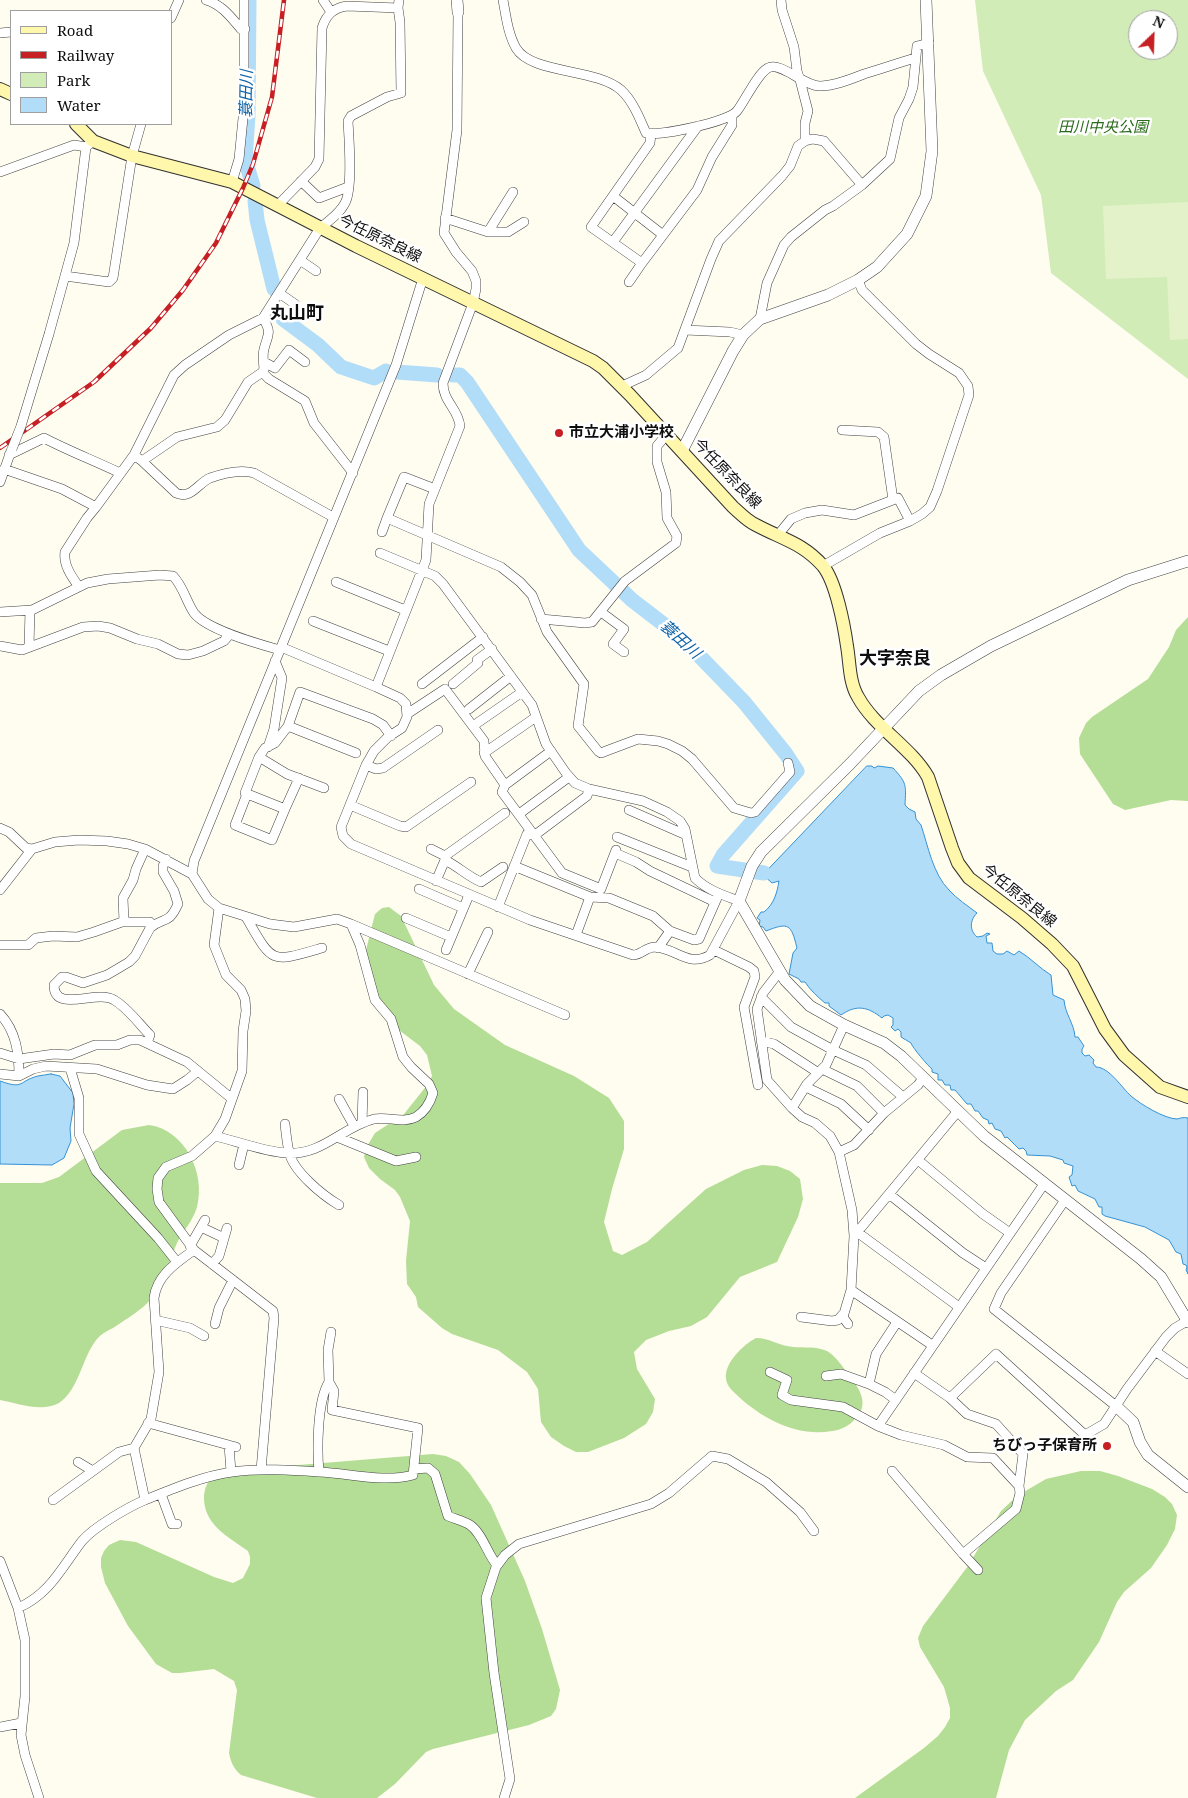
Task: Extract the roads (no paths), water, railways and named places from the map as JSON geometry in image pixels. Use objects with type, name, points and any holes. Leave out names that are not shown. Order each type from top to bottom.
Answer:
[{"type":"main road","name":"今任原奈良線","points":[[77,125],[89,144],[232,182],[320,228],[603,368],[667,434],[733,507],[756,525],[792,541],[814,556],[823,566],[836,595],[847,645],[851,679],[858,698],[883,728],[924,770],[958,864],[969,878],[1022,918],[1052,944],[1073,966],[1105,1029],[1124,1055],[1160,1087],[1188,1097]]},
{"type":"street","points":[[172,16],[179,0]]},
{"type":"street","points":[[206,0],[217,2],[241,29],[245,29]]},
{"type":"street","points":[[232,182],[239,159],[244,108],[244,0]]},
{"type":"street","points":[[323,0],[331,12]]},
{"type":"street","points":[[503,0],[510,32],[516,48],[523,56],[537,63],[597,78],[620,89],[628,98],[646,133],[655,135],[698,126],[736,113],[753,86],[768,68],[783,69],[800,80],[820,86],[842,82],[915,58]]},
{"type":"street","points":[[781,0],[782,10],[794,48],[796,72],[808,111],[804,128],[805,141]]},
{"type":"street","points":[[682,451],[743,335],[760,319],[828,296],[858,280],[877,267],[908,234],[926,196],[932,151],[926,0]]},
{"type":"street","points":[[79,587],[64,559],[65,552],[87,518],[134,455],[174,375],[185,365],[229,335],[263,318],[320,228],[345,205],[350,156],[348,121],[351,116],[387,97],[401,93],[398,4],[339,7],[325,19],[322,28],[319,159],[315,167],[278,205]]},
{"type":"street","points":[[376,686],[427,556],[429,504],[460,426],[456,411],[443,392],[443,383],[473,303],[476,289],[476,281],[472,271],[453,248],[444,233],[457,130],[458,6]]},
{"type":"street","points":[[760,319],[767,283],[784,245],[791,237],[825,210],[862,185],[890,158],[894,148],[899,118],[913,87],[917,46],[929,44]]},
{"type":"street","points":[[629,282],[698,190],[712,157],[732,125],[732,115]]},
{"type":"street","points":[[65,276],[109,282],[113,278],[132,156],[141,125]]},
{"type":"street","points":[[613,242],[698,126]]},
{"type":"street","points":[[642,263],[591,226],[650,143],[650,134]]},
{"type":"street","points":[[622,386],[646,375],[678,348],[710,259],[719,241],[782,176],[790,166],[798,146],[805,141],[813,139],[824,141],[862,185]]},
{"type":"street","points":[[0,172],[74,145],[89,144],[74,244],[21,426],[0,482]]},
{"type":"street","points":[[301,181],[319,198],[348,187]]},
{"type":"street","points":[[488,232],[513,192]]},
{"type":"street","points":[[613,196],[663,235]]},
{"type":"street","points":[[445,218],[488,232],[508,232],[524,222]]},
{"type":"street","points":[[300,260],[316,271]]},
{"type":"street","points":[[192,874],[194,861],[396,365],[423,278]]},
{"type":"street","points":[[823,566],[880,533],[910,521],[930,507],[969,395],[968,386],[959,373],[916,344],[862,290],[858,280]]},
{"type":"street","points":[[279,293],[295,304]]},
{"type":"street","points":[[142,461],[178,437],[217,427],[226,420],[248,382],[264,371],[264,350],[270,328],[263,318]]},
{"type":"street","points":[[685,330],[730,332],[743,335]]},
{"type":"street","points":[[264,362],[275,368],[289,350],[305,362]]},
{"type":"street","points":[[262,372],[269,379],[305,401],[314,423],[353,472]]},
{"type":"street","points":[[842,430],[878,432],[884,437],[893,500]]},
{"type":"street","points":[[541,619],[592,622],[625,581],[676,543],[677,536],[667,518],[666,492],[657,462],[657,446],[667,434]]},
{"type":"street","points":[[10,452],[44,438],[120,473]]},
{"type":"street","points":[[134,455],[180,495],[191,492],[209,478],[244,470],[254,473],[334,517]]},
{"type":"street","points":[[4,469],[62,489],[96,507]]},
{"type":"street","points":[[382,532],[404,477],[435,489]]},
{"type":"street","points":[[778,535],[791,519],[805,513],[822,510],[854,515],[898,498],[910,521]]},
{"type":"street","points":[[387,518],[501,567],[520,582],[532,595],[547,632],[584,684],[578,726],[601,753],[638,739],[668,744],[692,759],[734,808],[751,813],[755,812],[790,772],[788,763]]},
{"type":"street","points":[[380,553],[436,576],[532,705],[546,744],[575,783],[589,789],[635,799],[667,812],[680,821],[685,829],[695,878],[717,898]]},
{"type":"street","points":[[0,612],[30,610],[87,583],[108,579],[160,575],[173,576],[178,580],[195,615],[230,634],[281,649],[376,686],[400,698],[406,704],[407,714],[402,728],[374,751],[366,765],[341,827],[343,836],[351,844],[498,907],[633,955],[638,955],[649,948],[658,948],[691,960],[699,960],[710,955],[714,950],[739,901],[752,866],[761,852],[843,771],[919,691],[941,675],[991,646],[1128,580],[1188,561]]},
{"type":"street","points":[[336,582],[405,610]]},
{"type":"street","points":[[29,647],[30,610]]},
{"type":"street","points":[[601,612],[624,629],[612,644],[624,652]]},
{"type":"street","points":[[313,621],[389,651]]},
{"type":"street","points":[[0,646],[22,650],[82,627],[98,626],[110,628],[137,639],[158,644],[178,654],[188,655],[203,652],[224,641],[230,634]]},
{"type":"street","points":[[422,684],[483,637]]},
{"type":"street","points":[[453,684],[478,663],[477,660],[492,649]]},
{"type":"street","points":[[268,747],[274,729],[282,678],[275,661]]},
{"type":"street","points":[[469,709],[511,676]]},
{"type":"street","points":[[407,714],[445,689],[484,741],[485,756],[505,785]]},
{"type":"street","points":[[299,778],[272,840],[235,825],[259,757],[268,747],[275,743],[288,726],[300,692],[373,719],[383,725],[391,736]]},
{"type":"street","points":[[473,726],[522,692]]},
{"type":"street","points":[[484,753],[536,716]]},
{"type":"street","points":[[288,726],[356,752]]},
{"type":"street","points":[[366,765],[376,769],[383,768],[438,730]]},
{"type":"street","points":[[551,751],[505,785],[502,792],[562,873],[601,889],[615,852],[636,862],[650,872],[717,898],[739,901]]},
{"type":"street","points":[[259,757],[287,774],[324,788]]},
{"type":"street","points":[[519,814],[569,777]]},
{"type":"street","points":[[350,805],[406,827],[471,782]]},
{"type":"street","points":[[498,907],[527,834],[535,835],[587,796],[589,789]]},
{"type":"street","points":[[247,794],[285,809]]},
{"type":"street","points":[[629,810],[686,835]]},
{"type":"street","points":[[436,881],[445,858],[506,813]]},
{"type":"street","points":[[0,828],[8,832],[26,848],[32,849],[55,842],[79,840],[107,841],[145,849],[192,874],[208,899],[219,908],[270,924],[294,927],[337,919],[565,1015]]},
{"type":"street","points":[[617,837],[692,867]]},
{"type":"street","points":[[0,890],[32,849]]},
{"type":"street","points":[[124,922],[123,898],[133,880],[145,849]]},
{"type":"street","points":[[430,849],[458,866],[467,876],[481,882],[503,867]]},
{"type":"street","points":[[146,1043],[150,1035],[113,999],[103,996],[64,1000],[54,992],[54,985],[62,977],[83,983],[117,970],[136,956],[152,925],[166,920],[173,914],[178,904],[174,891],[163,872],[166,859]]},
{"type":"street","points":[[514,866],[590,897],[609,898],[644,912],[653,916],[670,931],[694,940],[699,939],[717,898]]},
{"type":"street","points":[[419,889],[463,908]]},
{"type":"street","points":[[446,950],[469,895]]},
{"type":"street","points":[[576,935],[590,897]]},
{"type":"street","points":[[739,901],[785,980],[810,1006],[844,1025],[884,1043],[901,1056],[984,1136],[1141,1259],[1161,1278],[1188,1322],[1171,1332],[1156,1350],[1104,1424],[1085,1435],[996,1354],[950,1398]]},
{"type":"street","points":[[219,908],[214,945],[226,975],[241,990],[245,999],[242,1071],[231,1098],[225,1120],[215,1136],[192,1156],[166,1167],[158,1178],[157,1189],[159,1202],[192,1248],[273,1311],[274,1318],[261,1470]]},
{"type":"street","points":[[246,917],[263,946],[275,957],[286,958],[322,948]]},
{"type":"street","points":[[406,918],[451,937]]},
{"type":"street","points":[[0,945],[28,945],[36,938],[53,936],[77,937],[124,922],[144,921],[150,922],[152,925]]},
{"type":"street","points":[[215,1136],[289,1153],[301,1153],[317,1149],[358,1124],[377,1119],[408,1120],[416,1117],[430,1103],[433,1093],[429,1084],[403,1057],[392,1019],[375,1000],[360,945],[351,924]]},
{"type":"street","points":[[658,948],[670,931]]},
{"type":"street","points":[[468,974],[488,932]]},
{"type":"street","points":[[714,950],[754,971],[755,977],[744,1007],[758,1085]]},
{"type":"street","points":[[780,971],[761,997],[757,1009],[767,1080],[802,1117],[815,1123],[830,1136],[839,1152],[856,1234],[851,1290],[843,1317],[848,1324]]},
{"type":"street","points":[[761,997],[791,1027],[872,1069],[903,1097]]},
{"type":"street","points":[[0,1014],[9,1024],[19,1058],[19,1076]]},
{"type":"street","points":[[792,1108],[806,1086],[819,1070],[826,1065],[844,1025]]},
{"type":"street","points":[[0,1053],[19,1058],[54,1054],[70,1055],[94,1045],[140,1040],[186,1062],[231,1098]]},
{"type":"street","points":[[761,1041],[774,1044],[819,1070],[857,1086],[884,1113]]},
{"type":"street","points":[[0,1074],[19,1076],[32,1069],[46,1066],[97,1070],[147,1085],[173,1089],[198,1071]]},
{"type":"street","points":[[70,1068],[79,1098],[78,1134],[96,1171],[158,1238],[177,1262]]},
{"type":"street","points":[[839,1152],[854,1145],[884,1113],[918,1085],[923,1078]]},
{"type":"street","points":[[806,1086],[841,1104],[869,1130]]},
{"type":"street","points":[[358,1124],[363,1092]]},
{"type":"street","points":[[339,1099],[358,1124]]},
{"type":"street","points":[[856,1234],[958,1111]]},
{"type":"street","points":[[285,1124],[289,1153],[296,1165],[312,1184],[328,1199],[339,1206]]},
{"type":"street","points":[[337,1137],[396,1161],[416,1157]]},
{"type":"street","points":[[239,1165],[244,1144]]},
{"type":"street","points":[[918,1160],[983,1214],[1010,1233]]},
{"type":"street","points":[[878,1426],[1044,1184]]},
{"type":"street","points":[[889,1194],[963,1253],[986,1268]]},
{"type":"street","points":[[1065,1200],[1001,1294],[994,1309],[1116,1406],[1133,1422],[1140,1442],[1148,1455],[1188,1487]]},
{"type":"street","points":[[144,1500],[134,1448],[151,1418],[159,1372],[155,1320],[155,1287],[172,1266],[192,1248],[203,1224],[224,1238]]},
{"type":"street","points":[[212,1264],[219,1256],[227,1228]]},
{"type":"street","points":[[856,1234],[959,1307]]},
{"type":"street","points":[[215,1324],[219,1308],[233,1280]]},
{"type":"street","points":[[851,1290],[932,1346]]},
{"type":"street","points":[[801,1317],[832,1321],[838,1320],[844,1313]]},
{"type":"street","points":[[155,1320],[190,1328],[204,1336]]},
{"type":"street","points":[[869,1384],[876,1354],[897,1322]]},
{"type":"street","points":[[18,1608],[30,1603],[40,1595],[63,1569],[83,1540],[117,1514],[144,1500],[197,1481],[231,1472],[261,1470],[400,1478],[413,1475],[418,1428],[332,1410],[334,1391],[329,1382],[328,1350],[331,1332]]},
{"type":"street","points":[[1156,1350],[1188,1374]]},
{"type":"street","points":[[770,1372],[787,1380],[782,1395],[784,1397],[792,1400],[843,1407],[878,1426],[901,1435],[944,1445],[967,1457],[993,1458],[1019,1486]]},
{"type":"street","points":[[914,1373],[950,1398],[967,1414],[996,1424],[1023,1454],[1019,1486],[1020,1493],[1016,1509],[963,1554]]},
{"type":"street","points":[[826,1376],[841,1374],[869,1384],[896,1400]]},
{"type":"street","points":[[319,1472],[317,1451],[322,1404],[324,1389],[329,1382]]},
{"type":"street","points":[[148,1423],[232,1446],[231,1472]]},
{"type":"street","points":[[54,1500],[119,1452],[134,1448]]},
{"type":"street","points":[[504,1798],[510,1779],[494,1673],[486,1598],[497,1565],[505,1555],[519,1544],[651,1504],[668,1493],[712,1456],[728,1459],[766,1482],[800,1512],[814,1531]]},
{"type":"street","points":[[78,1462],[93,1471]]},
{"type":"street","points":[[414,1469],[428,1468],[435,1474],[448,1516],[471,1526],[478,1533],[497,1565]]},
{"type":"street","points":[[892,1471],[978,1570]]},
{"type":"street","points":[[161,1494],[172,1524],[177,1524]]},
{"type":"street","points":[[0,1561],[18,1608],[25,1640],[25,1696],[21,1735],[25,1755],[39,1798]]},
{"type":"street","points":[[0,1727],[21,1723]]},
{"type":"water","points":[[867,766],[893,768],[901,777],[905,788],[905,805],[915,812],[916,819],[921,825],[939,876],[952,893],[977,913],[971,925],[974,934],[977,937],[987,933],[990,934],[986,936],[987,943],[992,943],[993,951],[997,954],[1003,954],[1007,951],[1014,955],[1019,951],[1051,975],[1053,995],[1064,1000],[1075,1037],[1078,1037],[1084,1046],[1082,1053],[1085,1056],[1089,1055],[1094,1060],[1093,1063],[1096,1067],[1106,1070],[1131,1096],[1146,1107],[1172,1118],[1188,1118],[1188,1274],[1181,1254],[1176,1252],[1169,1240],[1145,1227],[1102,1214],[1102,1207],[1099,1207],[1095,1199],[1078,1191],[1075,1185],[1072,1186],[1069,1177],[1072,1175],[1073,1166],[1064,1163],[1063,1160],[1050,1156],[1027,1155],[1023,1148],[1019,1149],[1007,1137],[1005,1138],[1001,1131],[995,1129],[992,1123],[989,1124],[988,1120],[983,1118],[978,1111],[975,1111],[971,1104],[967,1104],[955,1090],[951,1090],[950,1085],[945,1085],[942,1080],[938,1080],[938,1074],[932,1072],[932,1069],[911,1043],[901,1037],[901,1032],[898,1029],[895,1031],[891,1027],[893,1025],[893,1018],[888,1015],[882,1018],[872,1011],[862,1008],[852,1009],[841,1015],[829,1006],[829,1003],[825,1003],[817,996],[805,982],[801,982],[789,974],[793,953],[797,948],[791,930],[788,927],[780,926],[766,931],[763,927],[759,926],[760,920],[757,918],[773,902],[779,881],[772,883],[763,875],[752,876],[755,869],[767,870]]},
{"type":"water","points":[[51,1074],[60,1076],[73,1093],[74,1104],[70,1128],[71,1141],[64,1158],[52,1165],[0,1164],[0,1081],[18,1085],[32,1078]]},
{"type":"waterway","name":"蓑田川","points":[[249,0],[248,116],[245,159],[253,186]]},
{"type":"waterway","name":"蓑田川","points":[[255,201],[257,220],[274,289]]},
{"type":"waterway","name":"蓑田川","points":[[283,319],[318,345],[341,367],[374,378],[386,371]]},
{"type":"waterway","name":"蓑田川","points":[[397,372],[437,375]]},
{"type":"waterway","name":"蓑田川","points":[[453,375],[460,375],[467,382],[579,550],[632,600],[684,640],[744,702],[786,754],[797,771],[723,855],[717,866],[764,873]]},
{"type":"railway","points":[[0,448],[94,382],[151,328],[183,290],[216,243],[253,164],[272,97],[284,0]]},
{"type":"place","name":"市立大浦小学校","points":[[559,433]]},
{"type":"place","name":"ちびっ子保育所","points":[[1107,1446]]},
{"type":"district","name":"丸山町","points":[[297,314]]},
{"type":"district","name":"大字奈良","points":[[895,659]]},
{"type":"park label","name":"田川中央公園","points":[[1103,128]]}]
